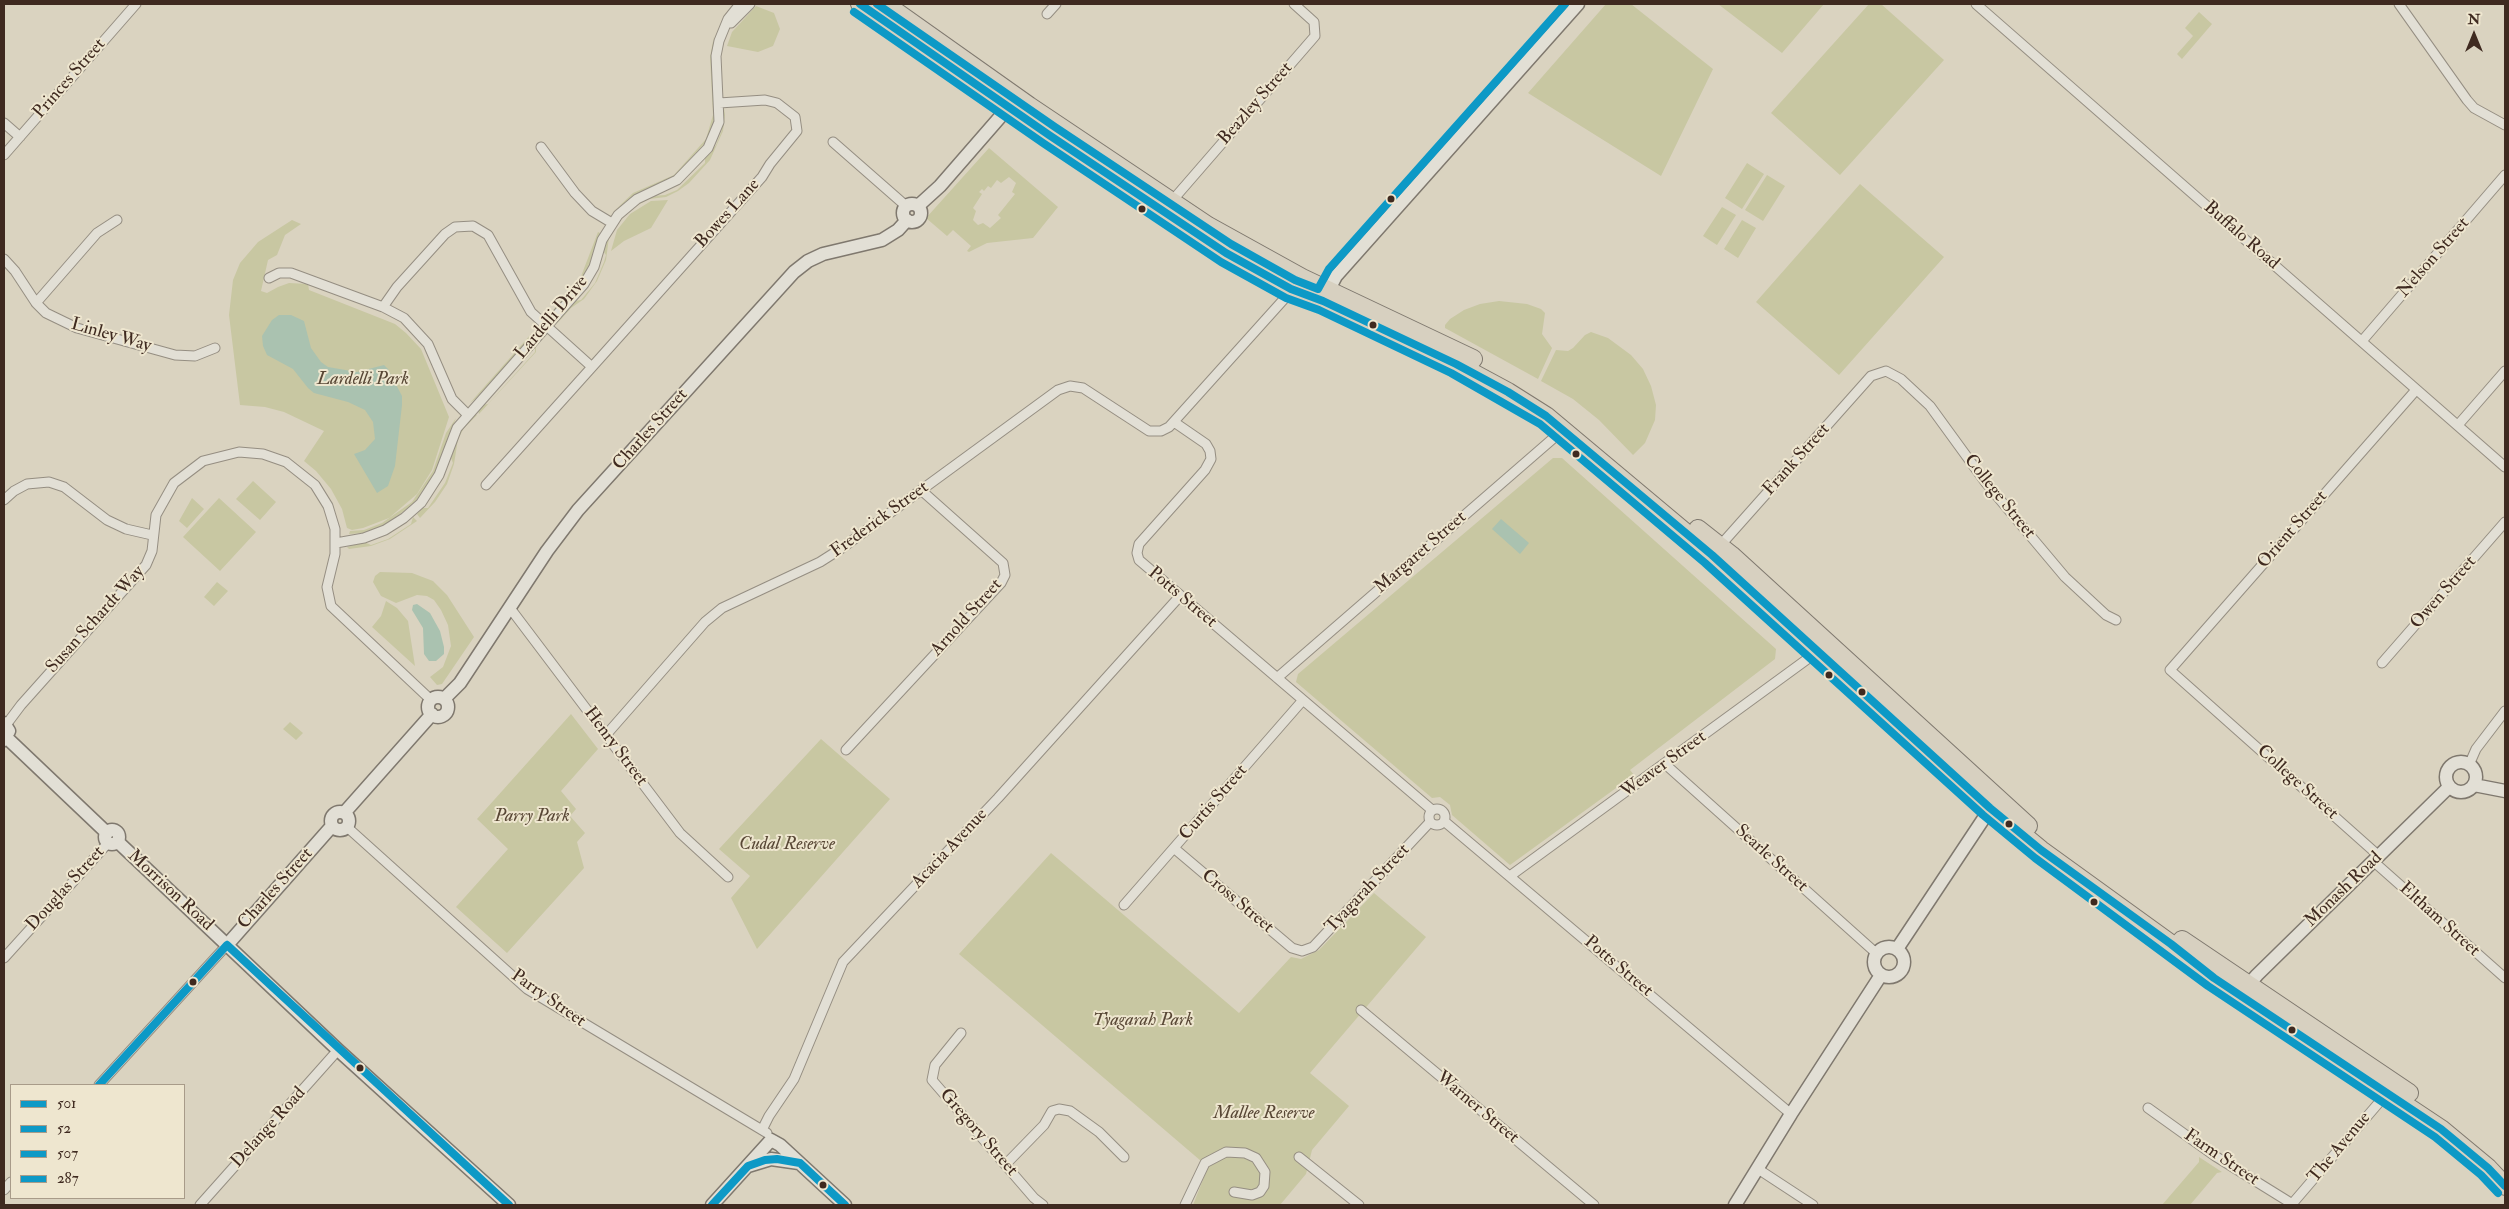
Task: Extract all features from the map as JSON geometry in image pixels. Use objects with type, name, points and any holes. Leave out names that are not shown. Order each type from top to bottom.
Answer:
[{"type":"highway","points":[[885,4],[1013,102],[1188,228],[1291,289],[1326,295],[1450,348],[1492,370],[1559,410],[1665,503],[1995,802],[2041,850],[2107,900],[2171,944],[2214,978],[2244,990],[2387,1077],[2469,1140],[2505,1173]]},
{"type":"highway","points":[[860,5],[1171,202],[1302,278],[1326,295],[1487,380],[1546,416],[1716,551],[1817,652],[1995,802]]},
{"type":"highway","points":[[2244,990],[2448,1135],[2505,1186]]},
{"type":"street","name":"Princes Street","points":[[4,155],[136,4]]},
{"type":"street","name":"Lardelli Drive","points":[[336,542],[375,535],[395,525],[413,511],[434,485],[444,465],[453,436],[468,415],[584,284],[612,223],[637,199],[677,180],[708,148],[717,129],[719,103],[716,56],[721,34],[740,4]]},
{"type":"street","points":[[721,34],[750,4]]},
{"type":"street","points":[[1047,14],[1056,4]]},
{"type":"street","name":"Beazley Street","points":[[1171,202],[1315,36],[1314,22],[1294,4]]},
{"type":"street","points":[[1326,295],[1336,276],[1578,4]]},
{"type":"street","name":"Buffalo Road","points":[[1976,4],[2505,467]]},
{"type":"street","points":[[2399,4],[2466,100],[2474,108],[2505,125]]},
{"type":"street","name":"Bowes Lane","points":[[486,485],[762,177],[770,164],[797,131],[795,117],[777,103],[765,100],[719,103]]},
{"type":"street","points":[[833,142],[912,206],[940,186],[1013,102]]},
{"type":"street","points":[[4,123],[20,137]]},
{"type":"street","points":[[541,147],[592,211],[612,223]]},
{"type":"street","name":"Nelson Street","points":[[2362,342],[2505,175]]},
{"type":"street","name":"Charles Street","points":[[444,699],[460,683],[547,551],[578,510],[794,272],[808,261],[823,254],[882,240],[898,230],[907,220],[914,222],[919,219],[921,211],[912,206]]},
{"type":"street","points":[[36,303],[97,233],[117,220]]},
{"type":"street","points":[[383,307],[397,287],[445,234],[455,227],[467,225],[479,228],[488,235],[527,308],[592,367]]},
{"type":"street","name":"Linley Way","points":[[4,259],[15,270],[36,303],[46,313],[76,328],[175,355],[195,356],[215,348]]},
{"type":"street","points":[[269,278],[279,273],[291,273],[383,307],[404,318],[425,339],[437,359],[452,398],[468,415]]},
{"type":"street","points":[[1174,422],[1286,298],[1291,289]]},
{"type":"street","name":"Frank Street","points":[[1716,551],[1871,376],[1886,371]]},
{"type":"street","name":"College Street","points":[[1886,371],[1901,379],[1930,406],[1986,483],[2065,577],[2106,615],[2116,620]]},
{"type":"street","points":[[2458,425],[2505,371]]},
{"type":"street","name":"Frederick Street","points":[[606,734],[713,615],[732,602],[831,555],[1064,388],[1076,386],[1088,391],[1149,431],[1161,431],[1174,422]]},
{"type":"street","name":"Orient Street","points":[[2170,670],[2416,390]]},
{"type":"street","name":"Potts Street","points":[[1174,422],[1206,444],[1210,451],[1210,463],[1139,544],[1137,553],[1142,564],[1432,810]]},
{"type":"street","name":"Margaret Street","points":[[1277,678],[1564,429]]},
{"type":"street","name":"Susan Schardt Way","points":[[5,731],[21,704],[146,565],[152,551],[152,535],[161,504],[183,475],[215,456],[226,453],[251,452],[286,462],[315,485],[332,517],[336,542],[333,566],[327,587],[331,606],[431,700]]},
{"type":"street","points":[[4,500],[20,487],[34,482],[49,482],[64,487],[107,520],[134,532],[152,535]]},
{"type":"street","name":"Arnold Street","points":[[846,750],[1001,582],[1005,575],[1003,563],[921,490]]},
{"type":"street","name":"Owen Street","points":[[2382,663],[2505,522]]},
{"type":"street","name":"Acacia Avenue","points":[[762,1130],[768,1116],[794,1079],[843,962],[998,798],[1180,596]]},
{"type":"street","name":"Henry Street","points":[[510,608],[680,833],[728,877]]},
{"type":"street","name":"Weaver Street","points":[[1510,876],[1817,652]]},
{"type":"street","name":"College Street","points":[[2170,670],[2376,858]]},
{"type":"street","points":[[437,697],[444,699],[448,706],[446,713],[439,716],[432,714],[428,707],[431,700],[437,697]]},
{"type":"street","name":"Curtis Street","points":[[1124,905],[1304,700]]},
{"type":"street","points":[[2469,765],[2476,749],[2505,712]]},
{"type":"street","points":[[345,812],[432,714]]},
{"type":"street","name":"Morrison Road","points":[[5,731],[111,839],[338,1050],[509,1205]]},
{"type":"street","name":"Searle Street","points":[[1666,764],[1876,953]]},
{"type":"street","points":[[2469,765],[2455,764],[2448,770],[2446,778],[2449,787],[2462,792],[2474,785],[2505,791]]},
{"type":"street","points":[[2469,765],[2474,772],[2474,785]]},
{"type":"street","name":"Monash Road","points":[[2244,990],[2449,787]]},
{"type":"street","points":[[1897,949],[1995,802]]},
{"type":"street","points":[[1432,810],[1441,810],[1444,814],[1444,821],[1437,825],[1430,822],[1429,816],[1432,810]]},
{"type":"street","points":[[338,811],[345,812],[350,819],[347,827],[342,830],[332,826],[333,814],[338,811]]},
{"type":"street","name":"Potts Street","points":[[1444,821],[1791,1114]]},
{"type":"street","name":"Tyagarah Street","points":[[1302,951],[1313,948],[1430,822]]},
{"type":"street","name":"Charles Street","points":[[100,1084],[227,945],[332,826]]},
{"type":"street","name":"Parry Street","points":[[347,827],[527,989],[626,1051],[762,1130],[771,1140]]},
{"type":"street","name":"Douglas Street","points":[[4,958],[111,839]]},
{"type":"street","name":"Cross Street","points":[[1175,848],[1292,948],[1302,951]]},
{"type":"street","name":"Eltham Street","points":[[2376,858],[2505,978]]},
{"type":"street","points":[[1889,947],[1897,949],[1902,956],[1903,967],[1895,976],[1881,975],[1875,968],[1876,953],[1889,947]]},
{"type":"street","points":[[1735,1205],[1881,975]]},
{"type":"street","name":"Warner Street","points":[[1361,1010],[1594,1205]]},
{"type":"street","name":"Gregory Street","points":[[961,1033],[935,1065],[932,1080],[1043,1205]]},
{"type":"street","name":"Delange Road","points":[[200,1205],[338,1050]]},
{"type":"street","name":"The Avenue","points":[[2293,1205],[2388,1092]]},
{"type":"street","name":"Farm Street","points":[[2148,1108],[2216,1156],[2293,1205]]},
{"type":"street","points":[[1006,1164],[1044,1125],[1052,1111],[1059,1109],[1070,1111],[1099,1132],[1124,1157]]},
{"type":"street","points":[[712,1205],[771,1140],[776,1141],[845,1205]]},
{"type":"street","points":[[1185,1205],[1205,1163],[1226,1152],[1245,1153],[1256,1158],[1265,1172],[1264,1186],[1260,1192],[1252,1195],[1234,1192]]},
{"type":"street","points":[[1300,1157],[1359,1205]]},
{"type":"street","points":[[748,1166],[770,1159],[800,1164]]},
{"type":"street","points":[[1758,1169],[1813,1205]]},
{"type":"green space","points":[[1606,4],[1631,4],[1713,69],[1661,176],[1528,93]]},
{"type":"green space","points":[[1718,4],[1824,4],[1782,53]]},
{"type":"green space","points":[[1869,4],[1881,4],[1944,60],[1840,175],[1771,113]]},
{"type":"green space","points":[[756,6],[774,13],[780,29],[773,46],[758,52],[727,46],[732,32]]},
{"type":"green space","points":[[2199,12],[2212,24],[2182,59],[2177,54],[2193,36],[2185,28]]},
{"type":"green space","points":[[714,36],[712,57],[715,115],[713,128],[708,140],[674,176],[634,195],[613,212],[633,193],[674,175],[706,139],[713,115],[710,57]]},
{"type":"green space","points":[[724,108],[723,131],[710,160],[689,183],[678,191],[666,197],[649,199],[634,207],[623,217],[610,234],[617,221],[634,206],[652,196],[665,195],[677,190],[705,163],[705,158],[716,145],[722,130]]},
{"type":"green space","points":[[989,148],[1058,207],[1033,238],[987,243],[969,252],[967,251],[971,246],[953,230],[947,236],[926,218]],"holes":[[[1009,177],[1016,183],[1012,192],[1015,194],[998,215],[1001,218],[990,228],[983,223],[978,225],[973,220],[976,211],[973,208],[982,194],[979,192],[982,189],[984,191],[988,186],[991,188],[997,180],[1001,183]]]},
{"type":"green space","points":[[1747,163],[1764,174],[1742,209],[1725,198]]},
{"type":"green space","points":[[1767,175],[1785,186],[1763,221],[1745,210]]},
{"type":"green space","points":[[1860,184],[1944,257],[1839,375],[1756,302]]},
{"type":"green space","points":[[668,200],[651,228],[624,241],[611,251],[617,230],[630,214],[651,201]]},
{"type":"green space","points":[[1722,207],[1736,215],[1717,245],[1703,236]]},
{"type":"green space","name":"Lardelli Park","points":[[292,220],[301,224],[285,235],[277,255],[268,260],[261,291],[267,293],[289,283],[308,284],[309,290],[395,324],[421,349],[449,417],[432,470],[417,494],[389,518],[363,528],[352,530],[347,528],[342,509],[331,489],[316,471],[304,461],[324,431],[284,412],[265,407],[240,405],[229,315],[233,280],[240,263],[258,242]]},
{"type":"green space","points":[[1742,220],[1756,228],[1738,258],[1724,249]]},
{"type":"green space","points":[[598,232],[600,233],[590,264],[582,280],[554,312],[548,316],[580,279]]},
{"type":"green space","points":[[609,237],[606,260],[597,281],[584,299],[571,308],[554,327],[575,301],[581,300],[595,283],[604,262],[606,255],[603,251]]},
{"type":"green space","points":[[1499,301],[1527,304],[1541,309],[1545,313],[1542,334],[1552,348],[1538,379],[1445,328],[1450,319],[1464,310],[1480,304]]},
{"type":"green space","points":[[1591,332],[1608,338],[1631,355],[1643,369],[1651,386],[1656,405],[1655,420],[1645,443],[1633,455],[1599,420],[1573,399],[1541,381],[1556,350],[1568,351],[1585,335]]},
{"type":"green space","points":[[532,333],[534,335],[470,403]]},
{"type":"green space","points":[[546,334],[536,347],[536,352],[479,414],[478,410],[483,405],[488,404],[535,352],[535,346]]},
{"type":"green space","points":[[475,414],[477,415],[464,428],[458,439],[454,464],[447,484],[435,502],[420,518],[417,514],[422,508],[428,508],[445,483],[453,463],[451,458],[459,433]]},
{"type":"green space","points":[[456,418],[436,472],[414,504],[383,526],[364,533],[349,534],[350,531],[364,530],[382,523],[412,502],[433,471],[446,433]]},
{"type":"green space","points":[[1553,458],[1562,458],[1776,649],[1775,659],[1630,770],[1634,775],[1510,865],[1452,815],[1450,805],[1440,797],[1432,798],[1296,682],[1298,674]]},
{"type":"green space","points":[[253,481],[276,502],[260,520],[236,499]]},
{"type":"green space","points":[[192,498],[204,509],[187,528],[179,521]]},
{"type":"green space","points":[[219,498],[256,532],[220,571],[183,537]]},
{"type":"green space","points":[[413,517],[417,521],[390,539],[371,546],[349,549],[347,547],[364,542],[371,545],[388,539],[411,524]]},
{"type":"green space","points":[[380,572],[412,573],[433,581],[447,595],[474,637],[442,684],[437,685],[430,677],[443,667],[451,646],[448,625],[441,610],[434,600],[427,596],[417,595],[396,603],[381,596],[373,582],[375,576]]},
{"type":"green space","points":[[217,582],[228,591],[214,606],[204,597]]},
{"type":"green space","points":[[386,601],[397,608],[408,621],[415,666],[372,627],[381,616]]},
{"type":"green space","name":"Parry Park","points":[[571,714],[598,749],[561,791],[576,809],[570,816],[585,833],[577,842],[584,868],[507,953],[456,907],[508,849],[477,819]]},
{"type":"green space","points":[[290,722],[303,733],[296,740],[283,729]]},
{"type":"green space","name":"Cudal Reserve","points":[[821,739],[890,799],[757,949],[731,898],[750,876],[719,849]]},
{"type":"green space","points":[[1051,853],[1239,1013],[1291,957],[1301,959],[1319,950],[1374,893],[1426,937],[1310,1073],[1349,1106],[1312,1150],[1306,1174],[1280,1205],[1193,1205],[1208,1167],[959,954]]},
{"type":"green space","points":[[2199,1157],[2222,1172],[2217,1173],[2190,1205],[2162,1205],[2199,1162]]},
{"type":"shaded area","points":[[279,315],[291,315],[304,321],[311,348],[321,362],[328,367],[357,372],[384,365],[388,369],[402,396],[402,405],[395,466],[388,486],[377,493],[354,454],[365,450],[375,439],[373,422],[365,410],[348,402],[314,393],[293,369],[267,355],[263,346],[262,336],[272,320]]},
{"type":"shaded area","points":[[1501,519],[1529,543],[1520,554],[1492,529]]},
{"type":"shaded area","points":[[417,604],[430,613],[440,631],[444,654],[436,661],[429,661],[424,654],[423,628],[412,610],[413,605]]},
{"type":"transit line","name":"501","points":[[860,4],[1049,135],[1226,253],[1291,289],[1323,301],[1456,364],[1508,392],[1546,416],[1712,555],[1990,808],[2041,850],[2171,944],[2214,978],[2441,1129],[2488,1168],[2505,1186]]},
{"type":"transit line","name":"287","points":[[877,4],[1055,127],[1231,244],[1295,280],[1318,289],[1329,269],[1565,4]]},
{"type":"transit line","name":"52","points":[[854,12],[1043,143],[1221,262],[1286,298],[1319,310],[1451,373],[1540,424],[1705,563],[1983,815],[2035,858],[2208,986],[2435,1137],[2481,1175],[2498,1193]]},
{"type":"transit line","name":"507","points":[[227,945],[509,1205]]},
{"type":"transit line","name":"507","points":[[100,1084],[227,945]]},
{"type":"transit line","name":"507","points":[[712,1205],[748,1166],[765,1160],[777,1159],[800,1163],[845,1205]]},
{"type":"park label","name":"Tyagarah Park","points":[[1143,1021]]},
{"type":"park label","name":"Mallee Reserve","points":[[1264,1114]]}]
